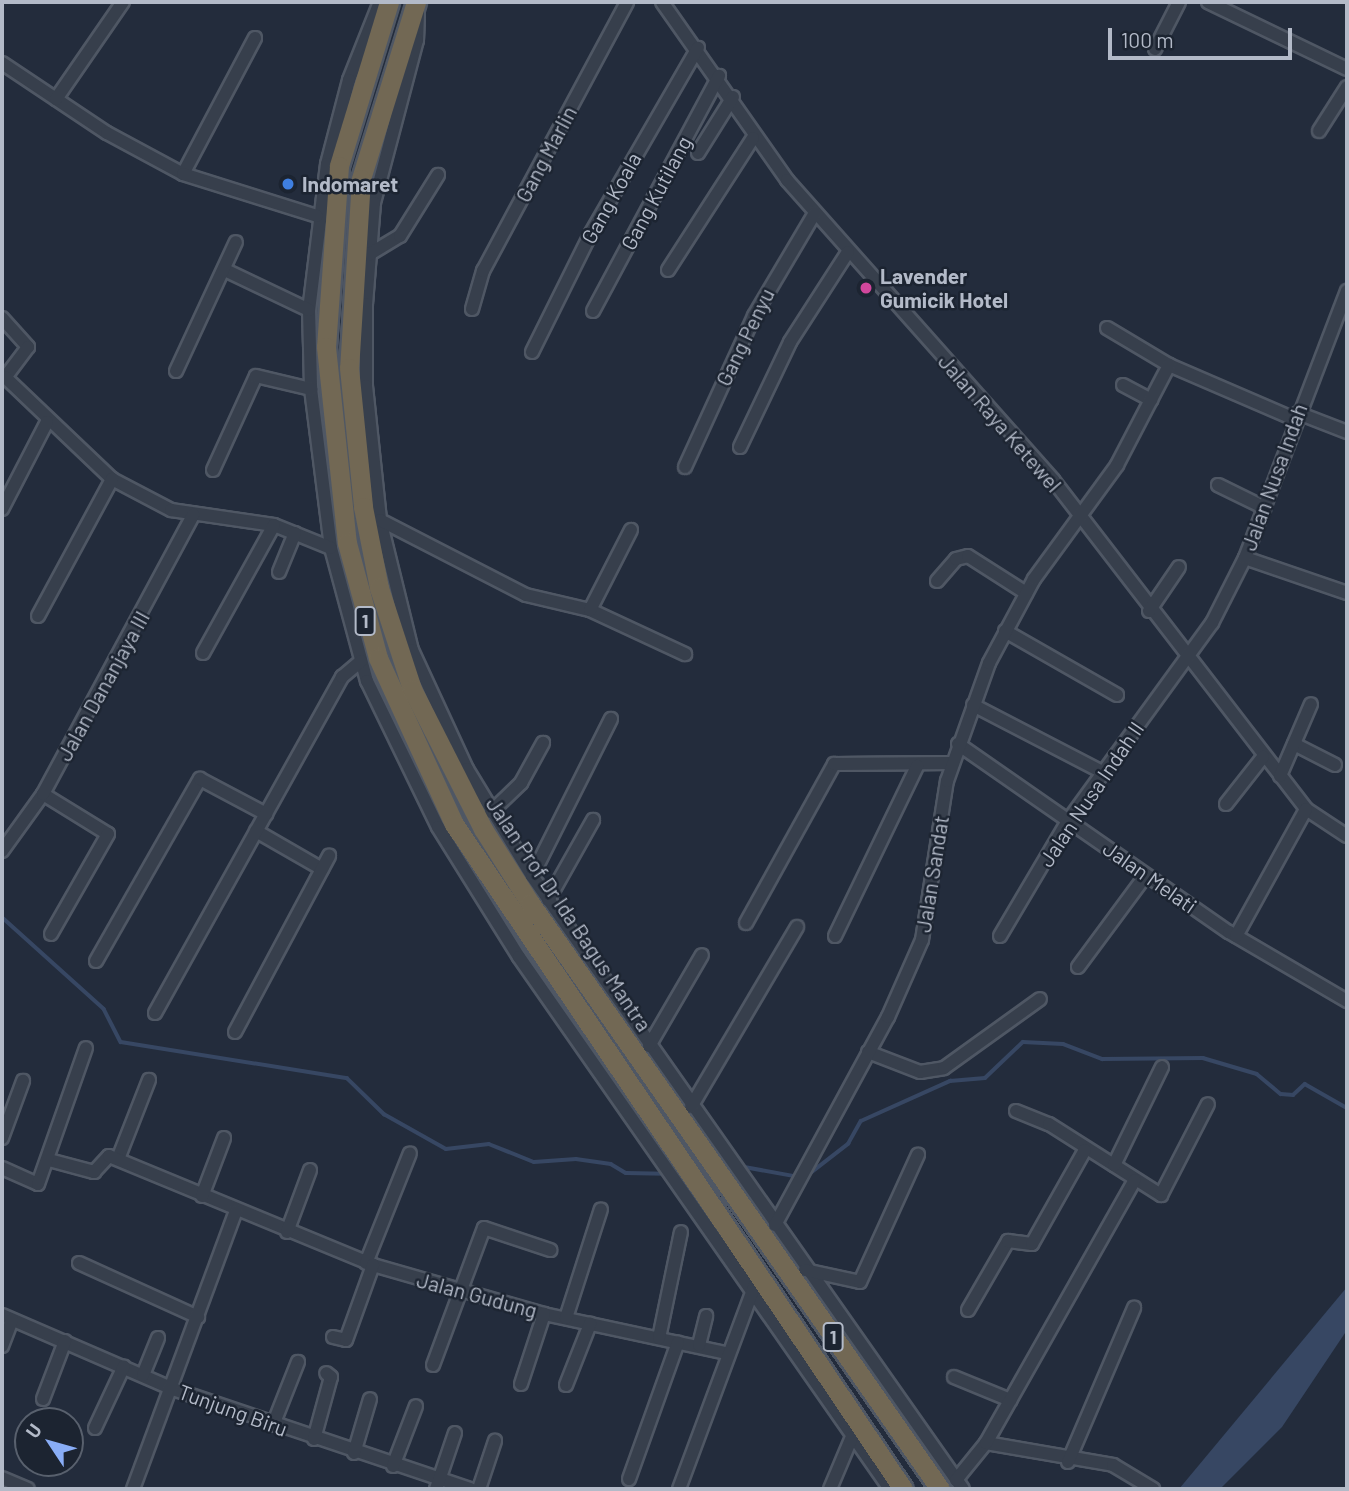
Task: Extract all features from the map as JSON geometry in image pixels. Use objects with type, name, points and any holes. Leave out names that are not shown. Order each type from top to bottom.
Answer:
[{"type":"highway","name":"1","points":[[389,2],[339,166],[326,347],[342,518],[369,660],[429,776],[512,915],[754,1286],[903,1489]]},
{"type":"highway","name":"Jalan Prof Dr Ida Bagus Mantra","points":[[416,2],[361,179],[357,326],[363,507],[406,652],[451,771],[733,1180],[953,1486]]},
{"type":"highway","points":[[367,681],[369,660]]},
{"type":"highway","points":[[512,915],[539,902]]},
{"type":"street","points":[[56,99],[123,2]]},
{"type":"street","points":[[155,1013],[342,677],[369,660],[331,548],[311,389],[309,310],[317,216],[349,80],[380,2]]},
{"type":"street","points":[[416,2],[417,40],[377,190],[357,326],[380,520],[406,652],[491,812],[532,876],[539,902],[649,1046],[691,1107],[715,1153]]},
{"type":"street","name":"Gang Marlin","points":[[471,309],[483,271],[627,2]]},
{"type":"street","name":"Jalan Raya Ketewel","points":[[662,2],[719,76],[733,97],[753,138],[848,252],[1053,480],[1078,519],[1306,809],[1347,836]]},
{"type":"street","points":[[1155,49],[1179,2]]},
{"type":"street","points":[[1208,2],[1347,69]]},
{"type":"street","points":[[183,173],[255,38]]},
{"type":"street","name":"Gang Koala","points":[[532,352],[591,233],[698,48]]},
{"type":"street","points":[[2,63],[56,99],[183,173],[317,216]]},
{"type":"street","name":"Gang Kutilang","points":[[593,310],[719,76]]},
{"type":"street","points":[[1319,131],[1347,87]]},
{"type":"street","points":[[698,153],[733,97]]},
{"type":"street","points":[[668,270],[753,138]]},
{"type":"street","points":[[368,255],[400,236],[439,174]]},
{"type":"street","name":"Gang Penyu","points":[[685,467],[754,316],[815,213]]},
{"type":"street","points":[[176,371],[236,242]]},
{"type":"street","points":[[740,447],[790,342],[848,252]]},
{"type":"street","points":[[225,270],[309,310]]},
{"type":"street","name":"Jalan Nusa Indah","points":[[1187,657],[1245,558],[1347,290]]},
{"type":"street","points":[[2,318],[28,347],[5,377],[30,397],[47,422],[112,479],[149,502],[193,515],[274,525],[331,548]]},
{"type":"street","points":[[1107,328],[1169,365],[1298,416],[1347,432]]},
{"type":"street","name":"Jalan Sandat","points":[[775,1225],[868,1052],[922,940],[952,763],[973,705],[1005,631],[1026,593],[1117,465],[1169,365]]},
{"type":"street","points":[[214,470],[256,376],[311,389]]},
{"type":"street","points":[[1124,385],[1151,400]]},
{"type":"street","points":[[2,509],[47,422]]},
{"type":"street","points":[[38,616],[112,479]]},
{"type":"street","points":[[1219,485],[1265,508]]},
{"type":"street","name":"Jalan Dananjaya III","points":[[2,851],[43,794],[193,515]]},
{"type":"street","points":[[380,520],[526,595],[590,610],[685,654]]},
{"type":"street","points":[[203,653],[274,525]]},
{"type":"street","points":[[590,610],[631,530]]},
{"type":"street","points":[[279,572],[296,533]]},
{"type":"street","points":[[937,581],[956,559],[968,556],[1026,593]]},
{"type":"street","points":[[1245,558],[1347,593]]},
{"type":"street","points":[[1149,611],[1179,567]]},
{"type":"street","points":[[1005,631],[1117,695]]},
{"type":"street","name":"Jalan Nusa Indah II","points":[[1000,936],[1068,821],[1187,657]]},
{"type":"street","points":[[367,681],[444,838],[525,967],[675,1167]]},
{"type":"street","points":[[1280,776],[1311,704]]},
{"type":"street","points":[[973,705],[1102,772]]},
{"type":"street","points":[[532,876],[611,719]]},
{"type":"street","points":[[491,812],[521,783],[543,743]]},
{"type":"street","name":"Jalan Melati","points":[[958,744],[1236,936],[1347,1001]]},
{"type":"street","points":[[1294,744],[1335,765]]},
{"type":"street","points":[[1226,804],[1263,757]]},
{"type":"street","points":[[746,923],[834,764],[917,766],[952,763]]},
{"type":"street","points":[[835,936],[917,766]]},
{"type":"street","points":[[96,961],[200,779],[266,814]]},
{"type":"street","points":[[43,794],[108,834],[51,934]]},
{"type":"street","points":[[1236,936],[1306,809]]},
{"type":"street","points":[[539,902],[593,820]]},
{"type":"street","points":[[256,831],[322,869]]},
{"type":"street","points":[[235,1032],[329,856]]},
{"type":"street","points":[[1078,967],[1146,875]]},
{"type":"street","points":[[691,1107],[797,927]]},
{"type":"street","points":[[649,1046],[702,955]]},
{"type":"street","points":[[868,1052],[920,1072],[944,1068],[1040,999]]},
{"type":"street","points":[[2,1168],[38,1184],[49,1160],[86,1048]]},
{"type":"street","points":[[1114,1165],[1162,1067]]},
{"type":"street","points":[[49,1160],[94,1172],[103,1157],[118,1159],[149,1080]]},
{"type":"street","points":[[2,1138],[23,1081]]},
{"type":"street","points":[[1016,1111],[1049,1124],[1085,1150],[1135,1180],[1166,1192],[1208,1104]]},
{"type":"street","points":[[202,1196],[224,1138]]},
{"type":"street","points":[[968,1310],[1008,1241],[1032,1244],[1085,1150]]},
{"type":"street","points":[[333,1338],[346,1340],[369,1264],[411,1153]]},
{"type":"street","points":[[805,1270],[860,1282],[918,1155]]},
{"type":"street","name":"Jalan Gudung","points":[[118,1159],[287,1233],[369,1264],[544,1314],[699,1345],[726,1353]]},
{"type":"street","points":[[287,1233],[310,1170]]},
{"type":"street","points":[[733,1180],[775,1225],[953,1486],[986,1443],[1135,1180]]},
{"type":"street","points":[[566,1318],[601,1209]]},
{"type":"street","points":[[132,1489],[173,1389],[236,1211]]},
{"type":"street","points":[[433,1365],[484,1228],[550,1250]]},
{"type":"street","points":[[659,1338],[681,1232]]},
{"type":"street","points":[[79,1263],[198,1317]]},
{"type":"street","points":[[679,1489],[726,1353],[754,1286]]},
{"type":"street","points":[[754,1286],[852,1437],[890,1489]]},
{"type":"street","points":[[1069,1462],[1134,1308]]},
{"type":"street","points":[[521,1384],[544,1314]]},
{"type":"street","points":[[699,1345],[706,1316]]},
{"type":"street","points":[[2,1346],[7,1317]]},
{"type":"street","name":"Tunjung Biru","points":[[7,1317],[173,1389],[393,1466],[438,1485],[471,1489]]},
{"type":"street","points":[[566,1385],[590,1324]]},
{"type":"street","points":[[143,1375],[159,1338]]},
{"type":"street","points":[[43,1399],[65,1341]]},
{"type":"street","points":[[629,1479],[678,1342]]},
{"type":"street","points":[[273,1425],[298,1362]]},
{"type":"street","points":[[95,1428],[124,1366]]},
{"type":"street","points":[[314,1439],[331,1377],[326,1373]]},
{"type":"street","points":[[954,1377],[1010,1400]]},
{"type":"street","points":[[354,1453],[370,1399]]},
{"type":"street","points":[[393,1466],[416,1406]]},
{"type":"street","points":[[438,1485],[455,1433]]},
{"type":"street","points":[[830,1489],[852,1437]]},
{"type":"street","points":[[479,1489],[495,1441]]},
{"type":"street","points":[[986,1443],[1069,1462],[1113,1465],[1153,1489]]},
{"type":"street","points":[[2,1478],[28,1489]]},
{"type":"water","points":[[1347,1287],[1347,1330],[1282,1427],[1220,1489],[1179,1489]]},
{"type":"waterway","points":[[2,917],[104,1009],[121,1042],[347,1078],[384,1114],[446,1149],[489,1144],[534,1162],[576,1159],[611,1164],[626,1173],[665,1174]]},
{"type":"waterway","points":[[808,1175],[848,1144],[861,1121],[950,1081],[985,1078],[1023,1042],[1063,1044],[1102,1059],[1203,1058],[1257,1074],[1281,1094],[1293,1095],[1305,1084],[1347,1108]]},
{"type":"waterway","points":[[739,1166],[794,1176]]},
{"type":"place","name":"Indomaret","points":[[288,184]]},
{"type":"place","name":"Lavender Gumicik Hotel","points":[[866,288]]}]
